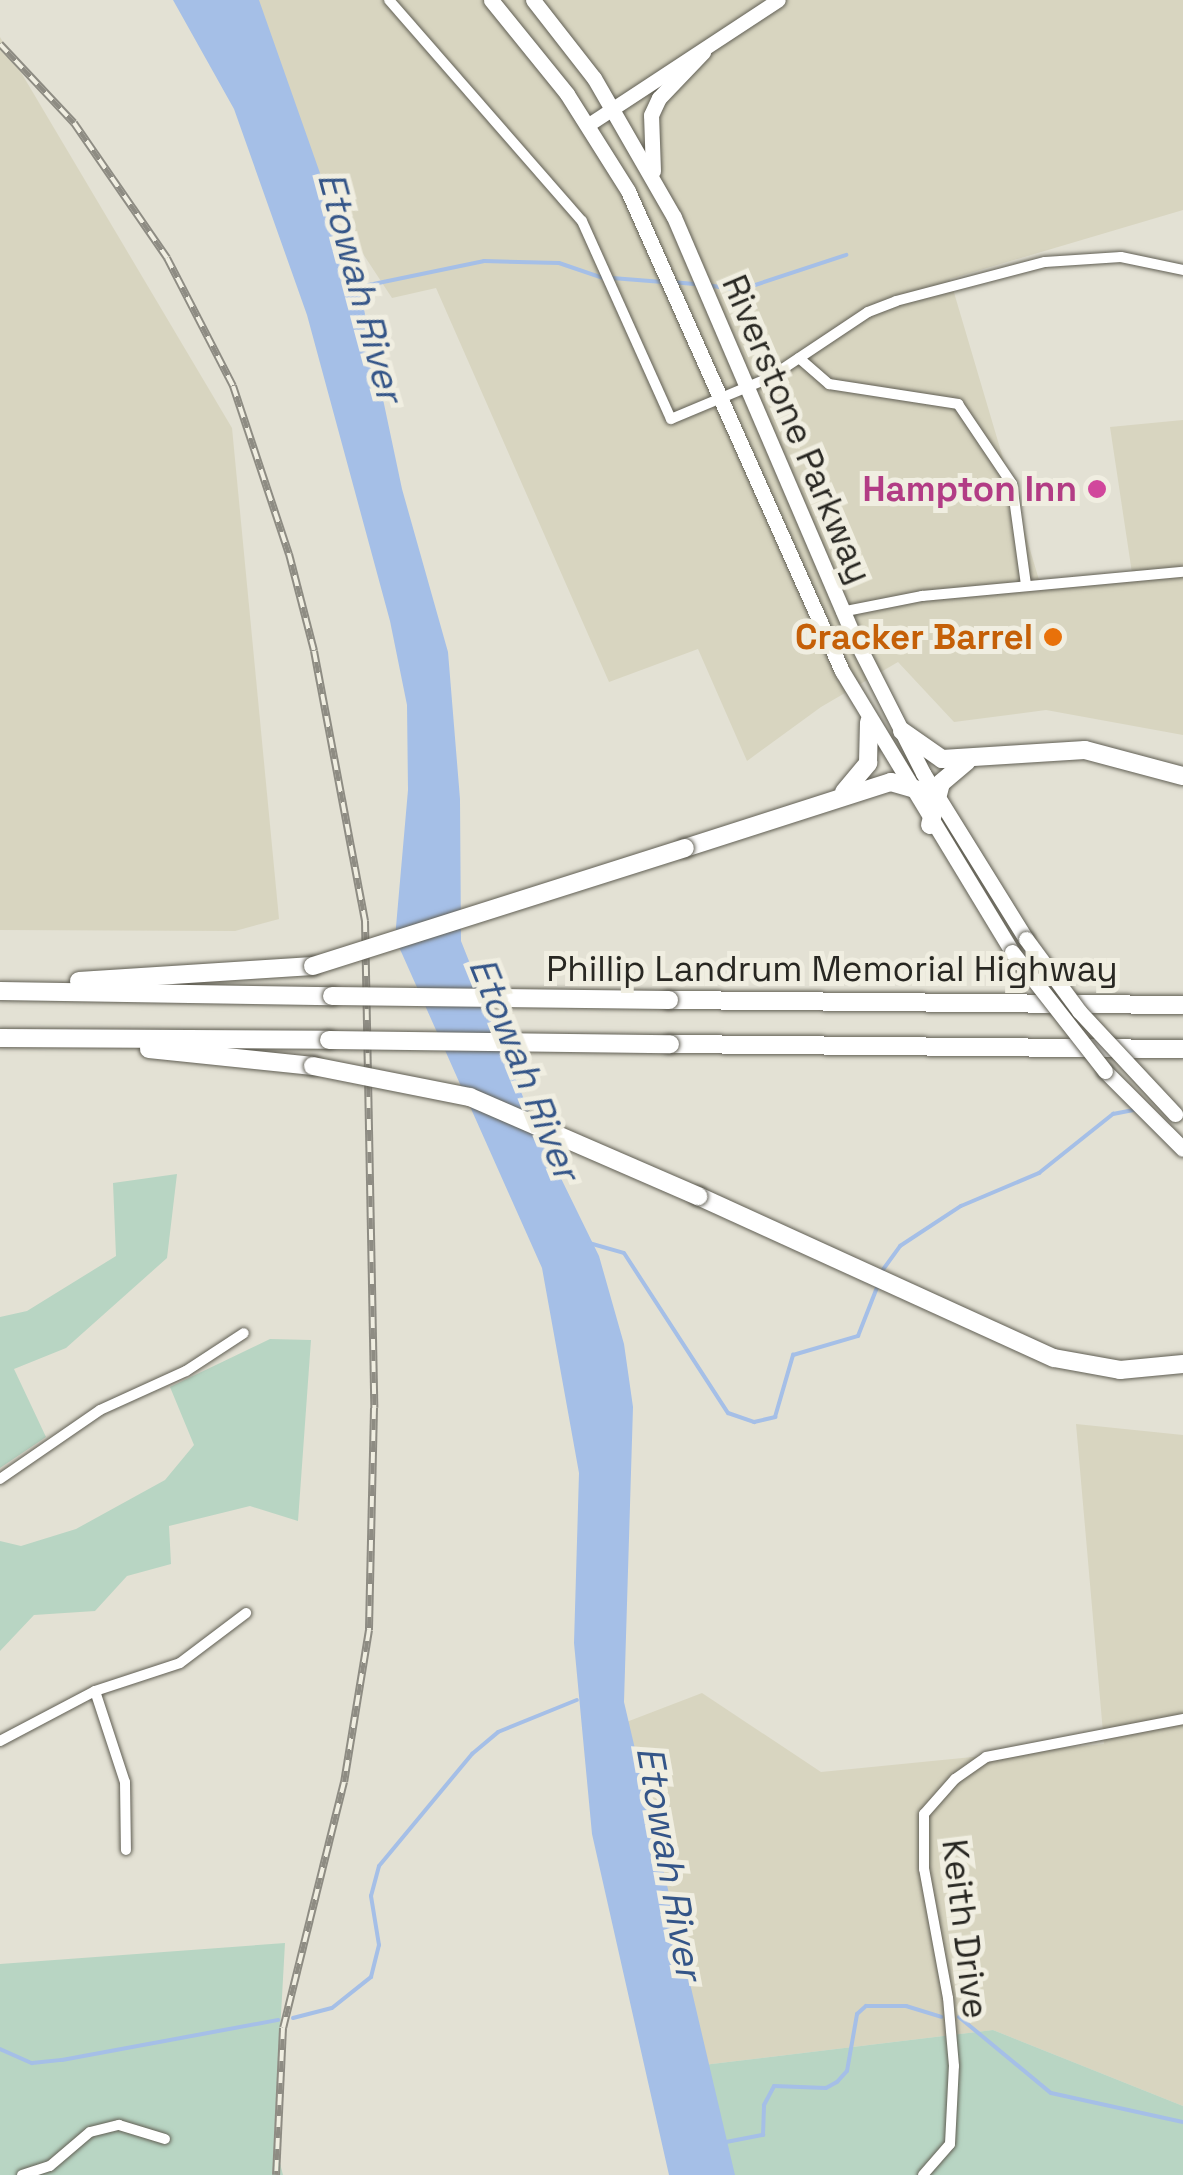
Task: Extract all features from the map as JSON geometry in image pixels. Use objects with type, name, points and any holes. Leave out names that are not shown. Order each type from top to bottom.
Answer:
[{"type":"highway","points":[[839,795],[868,764],[869,722]]},
{"type":"highway","points":[[902,731],[933,757],[968,761],[1085,750],[1183,776]]},
{"type":"highway","points":[[930,824],[936,795],[946,776],[968,761]]},
{"type":"highway","points":[[0,983],[205,977],[313,966],[839,795],[903,781],[936,795]]},
{"type":"highway","name":"Phillip Landrum Memorial Highway","points":[[0,991],[1183,1005]]},
{"type":"highway","points":[[0,1038],[1183,1049]]},
{"type":"highway","points":[[54,1038],[313,1066],[470,1097],[1068,1362],[1120,1370],[1183,1364]]},
{"type":"main road","name":"Riverstone Parkway","points":[[491,0],[589,124],[666,268],[788,560],[903,781],[1012,952],[1146,1114],[1183,1149]]},
{"type":"main road","name":"Riverstone Parkway","points":[[532,0],[613,109],[654,180],[842,612],[936,795],[1026,939],[1079,1011],[1179,1118]]},
{"type":"main road","points":[[589,124],[778,0]]},
{"type":"main road","points":[[654,180],[652,115],[659,98],[703,52]]},
{"type":"street","points":[[389,0],[582,222],[672,418],[746,387],[883,305],[1046,262],[1121,257],[1183,270]]},
{"type":"street","points":[[799,358],[820,380],[855,390],[941,397],[958,404],[1012,484],[1026,585]]},
{"type":"street","points":[[842,612],[864,603],[1183,572]]},
{"type":"street","points":[[0,1479],[100,1410],[186,1371],[244,1333]]},
{"type":"street","points":[[0,1741],[95,1691],[180,1663],[246,1613]]},
{"type":"street","points":[[95,1691],[125,1782],[126,1850]]},
{"type":"street","name":"Keith Drive","points":[[923,2175],[950,2144],[954,2066],[948,1998],[924,1869],[924,1814],[986,1757],[1183,1719]]},
{"type":"street","points":[[22,2175],[50,2166],[90,2132],[119,2125],[165,2139]]},
{"type":"shaded area","points":[[215,0],[1183,0],[1183,210],[950,279],[1039,580],[1132,573],[1110,427],[1183,420],[1183,735],[1046,710],[954,722],[898,662],[821,707],[747,761],[698,649],[609,682],[436,288],[392,298],[245,74]]},
{"type":"shaded area","points":[[0,37],[232,428],[279,919],[235,931],[0,930]]},
{"type":"shaded area","points":[[1076,1424],[1183,1435],[1183,2106],[993,2030],[695,2066],[616,1726],[702,1693],[821,1772],[1104,1744]]},
{"type":"green space","points":[[177,1174],[167,1258],[66,1348],[14,1369],[46,1437],[0,1468],[0,1317],[27,1311],[116,1256],[113,1183]]},
{"type":"green space","points":[[270,1339],[311,1340],[298,1521],[250,1506],[169,1526],[171,1564],[127,1576],[95,1611],[34,1615],[0,1651],[0,1541],[21,1546],[76,1529],[165,1480],[194,1445],[170,1387]]},
{"type":"green space","points":[[285,1943],[274,2140],[283,2175],[0,2175],[0,1964]]},
{"type":"green space","points":[[993,2030],[1183,2106],[1183,2175],[715,2175],[695,2066]]},
{"type":"water","name":"Etowah River","points":[[173,0],[259,0],[358,281],[402,489],[448,652],[460,799],[461,941],[531,1117],[599,1256],[624,1344],[633,1407],[624,1702],[735,2175],[669,2175],[592,1834],[574,1643],[579,1473],[542,1268],[395,938],[408,790],[407,705],[390,621],[307,315],[234,109]]},
{"type":"waterway","points":[[707,285],[740,290],[846,255]]},
{"type":"waterway","points":[[359,287],[484,261],[559,263],[603,278]]},
{"type":"waterway","points":[[612,278],[663,282]]},
{"type":"waterway","points":[[672,282],[697,284]]},
{"type":"waterway","points":[[882,1271],[900,1246],[961,1206],[1039,1173],[1113,1114],[1139,1109]]},
{"type":"waterway","points":[[589,1243],[624,1253],[728,1413],[754,1422],[775,1417],[793,1355],[858,1336],[878,1285]]},
{"type":"waterway","points":[[293,2018],[332,2008],[371,1977],[379,1945],[371,1896],[379,1866],[472,1754],[498,1732],[577,1700]]},
{"type":"waterway","points":[[726,2142],[763,2135],[764,2105],[774,2086],[826,2088],[837,2082],[847,2071],[857,2014],[866,2006],[906,2006],[941,2017]]},
{"type":"waterway","points":[[959,2017],[1051,2093],[1183,2122]]},
{"type":"waterway","points":[[0,2049],[32,2063],[62,2060],[278,2020]]},
{"type":"railway","points":[[0,44],[74,123],[167,258],[233,386],[289,554],[314,651],[365,921],[374,1408],[369,1630],[344,1782],[283,2028],[276,2175]]},
{"type":"place","name":"Hampton Inn","points":[[1097,489]]},
{"type":"place","name":"Cracker Barrel","points":[[1053,637]]}]
